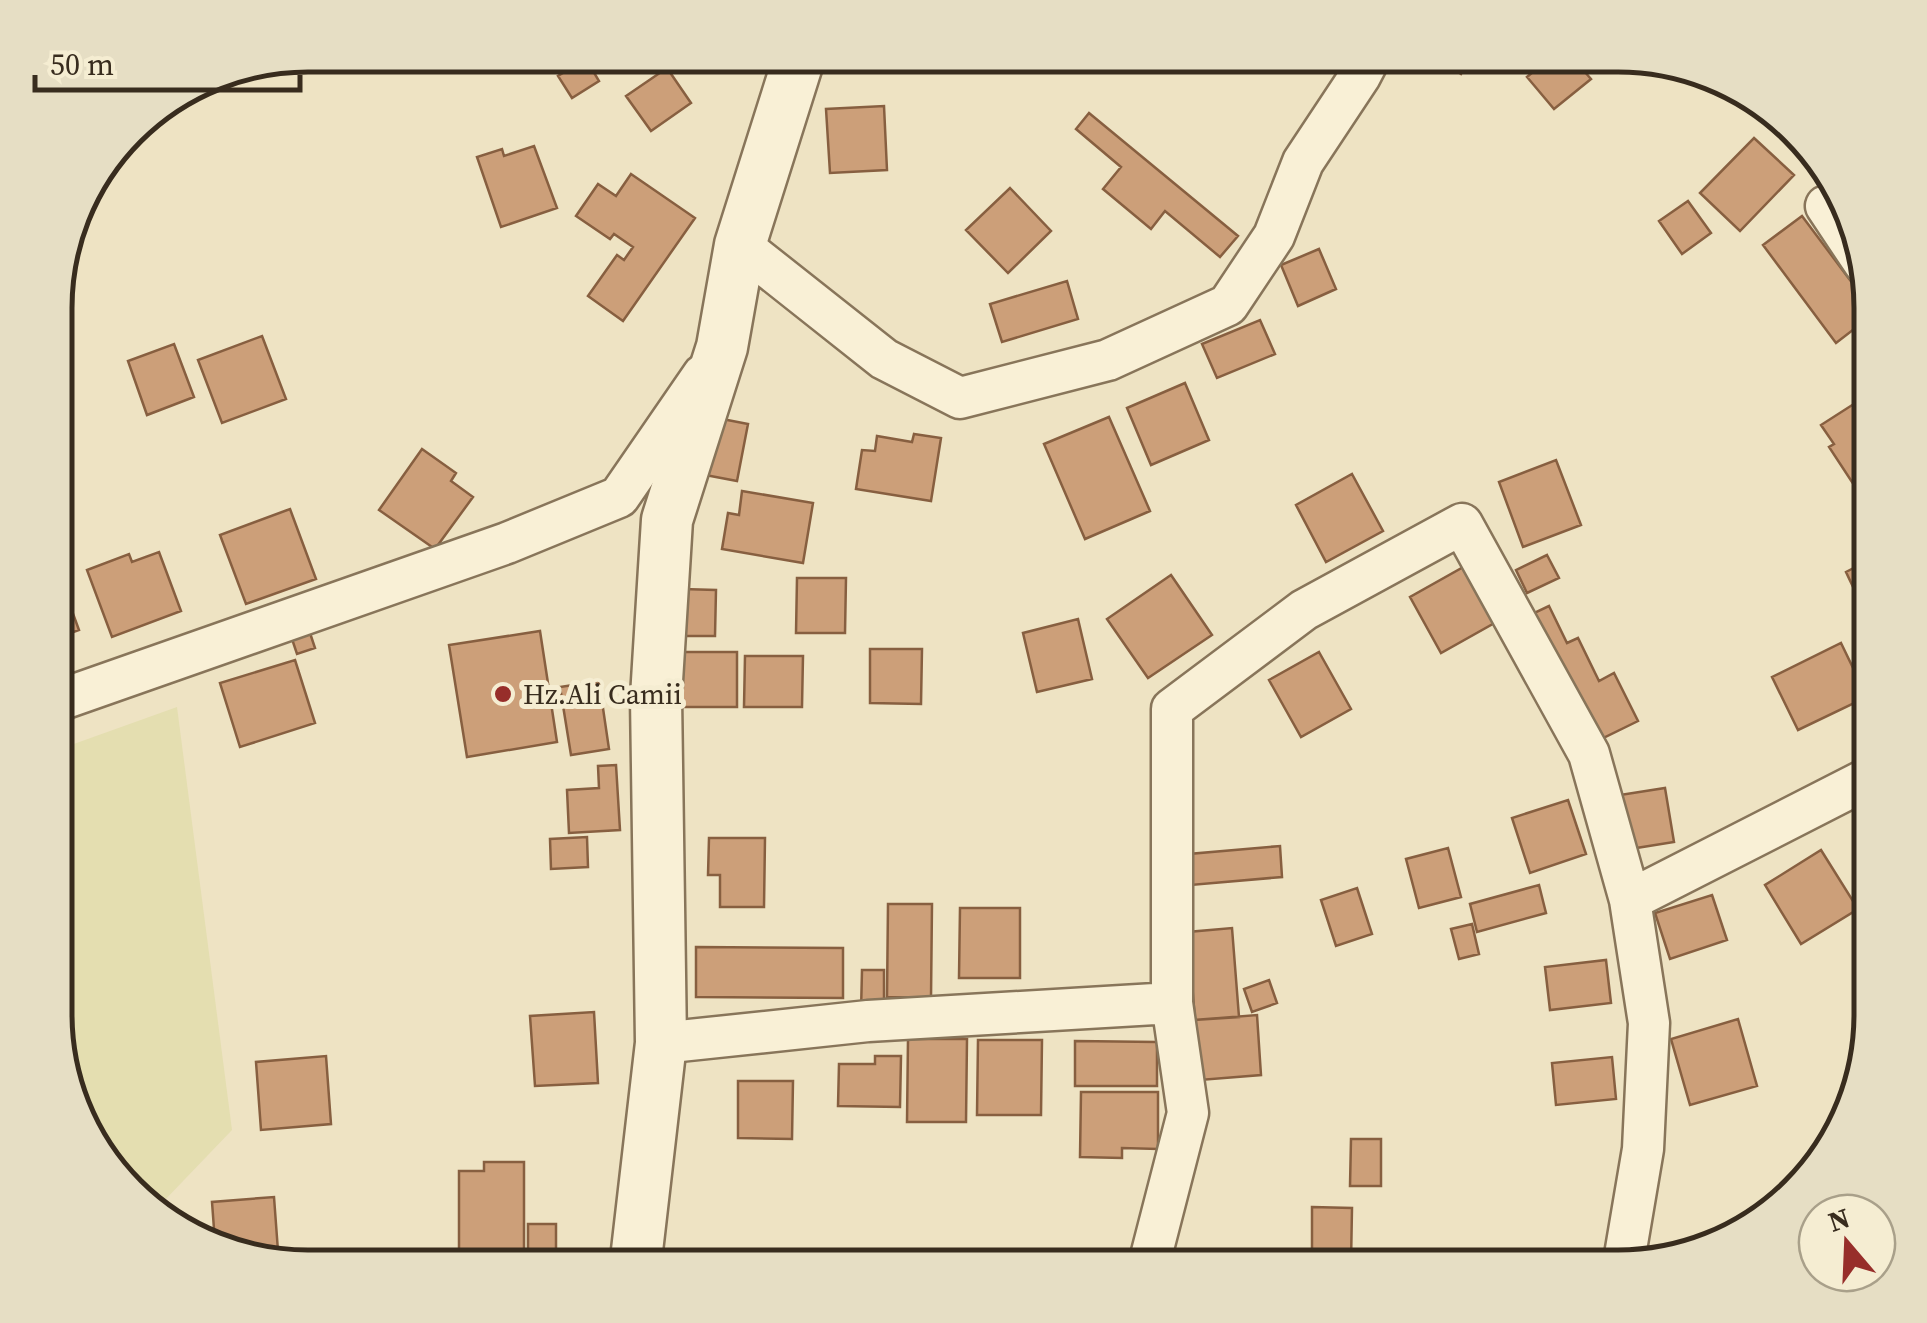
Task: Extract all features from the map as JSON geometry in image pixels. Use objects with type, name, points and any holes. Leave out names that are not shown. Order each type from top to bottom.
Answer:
[{"type":"street","points":[[637,1250],[662,1043],[656,697],[667,520],[722,347],[740,245],[795,72]]},
{"type":"street","points":[[740,245],[884,359],[960,398],[1108,360],[1228,306],[1274,236],[1303,162],[1362,73]]},
{"type":"street","points":[[1826,206],[1840,226]]},
{"type":"street","points":[[73,696],[507,542],[619,497],[722,347]]},
{"type":"street","points":[[1153,1250],[1188,1113],[1172,1003],[1172,709],[1304,610],[1462,524],[1588,754],[1630,900],[1648,1023],[1643,1149],[1626,1250]]},
{"type":"street","points":[[1630,900],[1854,785]]},
{"type":"street","points":[[662,1043],[868,1020],[1172,1003]]},
{"type":"shaded area","points":[[177,707],[232,1130],[164,1201],[112,1146],[90,1105],[77,1061],[73,1030],[73,744]]},
{"type":"building","points":[[564,72],[594,72],[599,81],[572,98],[558,76]]},
{"type":"building","points":[[661,72],[670,72],[691,103],[651,131],[626,96]]},
{"type":"building","points":[[1532,73],[1586,73],[1591,79],[1554,109],[1527,77]]},
{"type":"building","points":[[884,106],[887,170],[830,173],[826,109]]},
{"type":"building","points":[[1089,113],[1238,236],[1220,257],[1165,211],[1151,229],[1103,189],[1121,167],[1076,129]]},
{"type":"building","points":[[1754,138],[1794,175],[1740,231],[1700,193]]},
{"type":"building","points":[[534,146],[557,208],[501,227],[477,157],[502,149],[504,156]]},
{"type":"building","points":[[631,174],[695,218],[623,321],[588,296],[617,255],[624,260],[633,247],[614,234],[610,239],[576,216],[598,184],[616,196]]},
{"type":"building","points":[[1010,188],[1051,231],[1008,273],[966,230]]},
{"type":"building","points":[[1688,201],[1711,233],[1682,254],[1659,221]]},
{"type":"building","points":[[1802,216],[1853,284],[1854,329],[1836,343],[1763,245]]},
{"type":"building","points":[[1319,249],[1336,289],[1298,306],[1281,265]]},
{"type":"building","points":[[1067,281],[1078,319],[1002,342],[990,304]]},
{"type":"building","points":[[1260,320],[1275,354],[1217,378],[1202,344]]},
{"type":"building","points":[[262,336],[286,399],[222,423],[198,360]]},
{"type":"building","points":[[174,344],[194,397],[147,415],[128,361]]},
{"type":"building","points":[[1185,383],[1209,440],[1151,465],[1127,408]]},
{"type":"building","points":[[1854,404],[1854,485],[1829,447],[1834,444],[1821,425]]},
{"type":"building","points":[[712,417],[748,424],[737,481],[700,474]]},
{"type":"building","points":[[1109,417],[1150,511],[1085,539],[1044,444]]},
{"type":"building","points":[[914,434],[941,438],[931,501],[856,489],[862,450],[875,451],[877,436],[912,442]]},
{"type":"building","points":[[422,449],[456,473],[451,481],[473,497],[435,549],[379,510]]},
{"type":"building","points":[[1556,460],[1581,525],[1523,547],[1499,482]]},
{"type":"building","points":[[1352,474],[1383,531],[1326,562],[1296,505]]},
{"type":"building","points":[[742,491],[813,503],[803,563],[722,549],[728,513],[739,515]]},
{"type":"building","points":[[290,509],[316,579],[246,604],[220,535]]},
{"type":"building","points":[[159,552],[181,611],[112,637],[87,570],[129,554],[132,562]]},
{"type":"building","points":[[1547,555],[1559,578],[1527,593],[1516,570]]},
{"type":"building","points":[[1467,565],[1498,621],[1441,653],[1410,597]]},
{"type":"building","points":[[1854,568],[1854,589],[1846,572]]},
{"type":"building","points":[[1171,575],[1212,635],[1148,678],[1107,619]]},
{"type":"building","points":[[797,578],[846,578],[845,633],[796,633]]},
{"type":"building","points":[[682,589],[716,590],[715,636],[682,636]]},
{"type":"building","points":[[1549,606],[1567,643],[1578,638],[1599,681],[1614,673],[1638,721],[1597,741],[1534,613]]},
{"type":"building","points":[[72,612],[79,630],[72,632]]},
{"type":"building","points":[[1078,619],[1092,679],[1037,692],[1023,633]]},
{"type":"building","points":[[307,624],[315,648],[297,654],[289,630]]},
{"type":"building","name":"Hz.Ali Camii","points":[[540,631],[557,742],[467,757],[449,645]]},
{"type":"building","points":[[1841,643],[1854,670],[1854,703],[1798,730],[1772,677]]},
{"type":"building","points":[[870,649],[922,649],[921,704],[870,703]]},
{"type":"building","points":[[680,652],[737,652],[737,707],[680,707]]},
{"type":"building","points":[[1319,652],[1351,709],[1301,737],[1269,680]]},
{"type":"building","points":[[745,656],[803,656],[802,707],[744,707]]},
{"type":"building","points":[[295,660],[315,723],[240,747],[220,683]]},
{"type":"building","points":[[599,681],[609,749],[571,755],[560,687]]},
{"type":"building","points":[[616,765],[620,830],[569,833],[567,790],[599,788],[598,766]]},
{"type":"building","points":[[1665,788],[1674,842],[1630,849],[1620,795]]},
{"type":"building","points":[[1568,800],[1586,854],[1530,873],[1512,818]]},
{"type":"building","points":[[587,837],[588,867],[551,869],[550,839]]},
{"type":"building","points":[[709,838],[765,838],[764,907],[720,907],[720,875],[708,875]]},
{"type":"building","points":[[1280,846],[1282,877],[1191,885],[1189,854]]},
{"type":"building","points":[[1448,848],[1461,897],[1419,908],[1406,859]]},
{"type":"building","points":[[1821,850],[1854,903],[1854,911],[1801,944],[1765,885]]},
{"type":"building","points":[[1539,885],[1546,913],[1477,932],[1470,904]]},
{"type":"building","points":[[1357,888],[1372,934],[1336,946],[1321,900]]},
{"type":"building","points":[[1712,895],[1727,940],[1670,959],[1655,913]]},
{"type":"building","points":[[888,904],[932,904],[931,998],[887,997]]},
{"type":"building","points":[[960,908],[1020,908],[1020,978],[959,978]]},
{"type":"building","points":[[1472,924],[1479,954],[1459,959],[1451,929]]},
{"type":"building","points":[[1232,928],[1239,1017],[1195,1020],[1188,932]]},
{"type":"building","points":[[696,947],[843,948],[843,998],[696,997]]},
{"type":"building","points":[[1606,960],[1611,1003],[1550,1010],[1545,967]]},
{"type":"building","points":[[862,970],[884,970],[884,1012],[861,1012]]},
{"type":"building","points":[[1269,980],[1277,1003],[1252,1012],[1244,989]]},
{"type":"building","points":[[594,1012],[598,1083],[535,1086],[530,1016]]},
{"type":"building","points":[[1257,1015],[1261,1075],[1200,1080],[1195,1020]]},
{"type":"building","points":[[1738,1019],[1757,1086],[1690,1105],[1671,1039]]},
{"type":"building","points":[[908,1039],[967,1039],[966,1122],[907,1122]]},
{"type":"building","points":[[978,1040],[1042,1040],[1041,1115],[977,1115]]},
{"type":"building","points":[[1075,1041],[1157,1042],[1157,1086],[1075,1086]]},
{"type":"building","points":[[326,1056],[331,1124],[261,1130],[256,1062]]},
{"type":"building","points":[[875,1056],[901,1056],[900,1107],[838,1106],[839,1064],[875,1064]]},
{"type":"building","points":[[1612,1057],[1616,1099],[1556,1105],[1552,1063]]},
{"type":"building","points":[[738,1081],[793,1081],[792,1139],[738,1138]]},
{"type":"building","points":[[1081,1092],[1158,1092],[1158,1149],[1122,1148],[1122,1158],[1080,1157]]},
{"type":"building","points":[[1351,1139],[1381,1139],[1381,1186],[1350,1186]]},
{"type":"building","points":[[484,1162],[524,1162],[524,1250],[459,1250],[459,1171],[484,1171]]},
{"type":"building","points":[[274,1197],[278,1248],[210,1229],[214,1229],[212,1202]]},
{"type":"building","points":[[1312,1207],[1352,1208],[1351,1250],[1312,1250]]},
{"type":"building","points":[[528,1224],[556,1224],[556,1250],[528,1250]]},
{"type":"place","name":"Hz.Ali Camii","points":[[503,694]]}]
